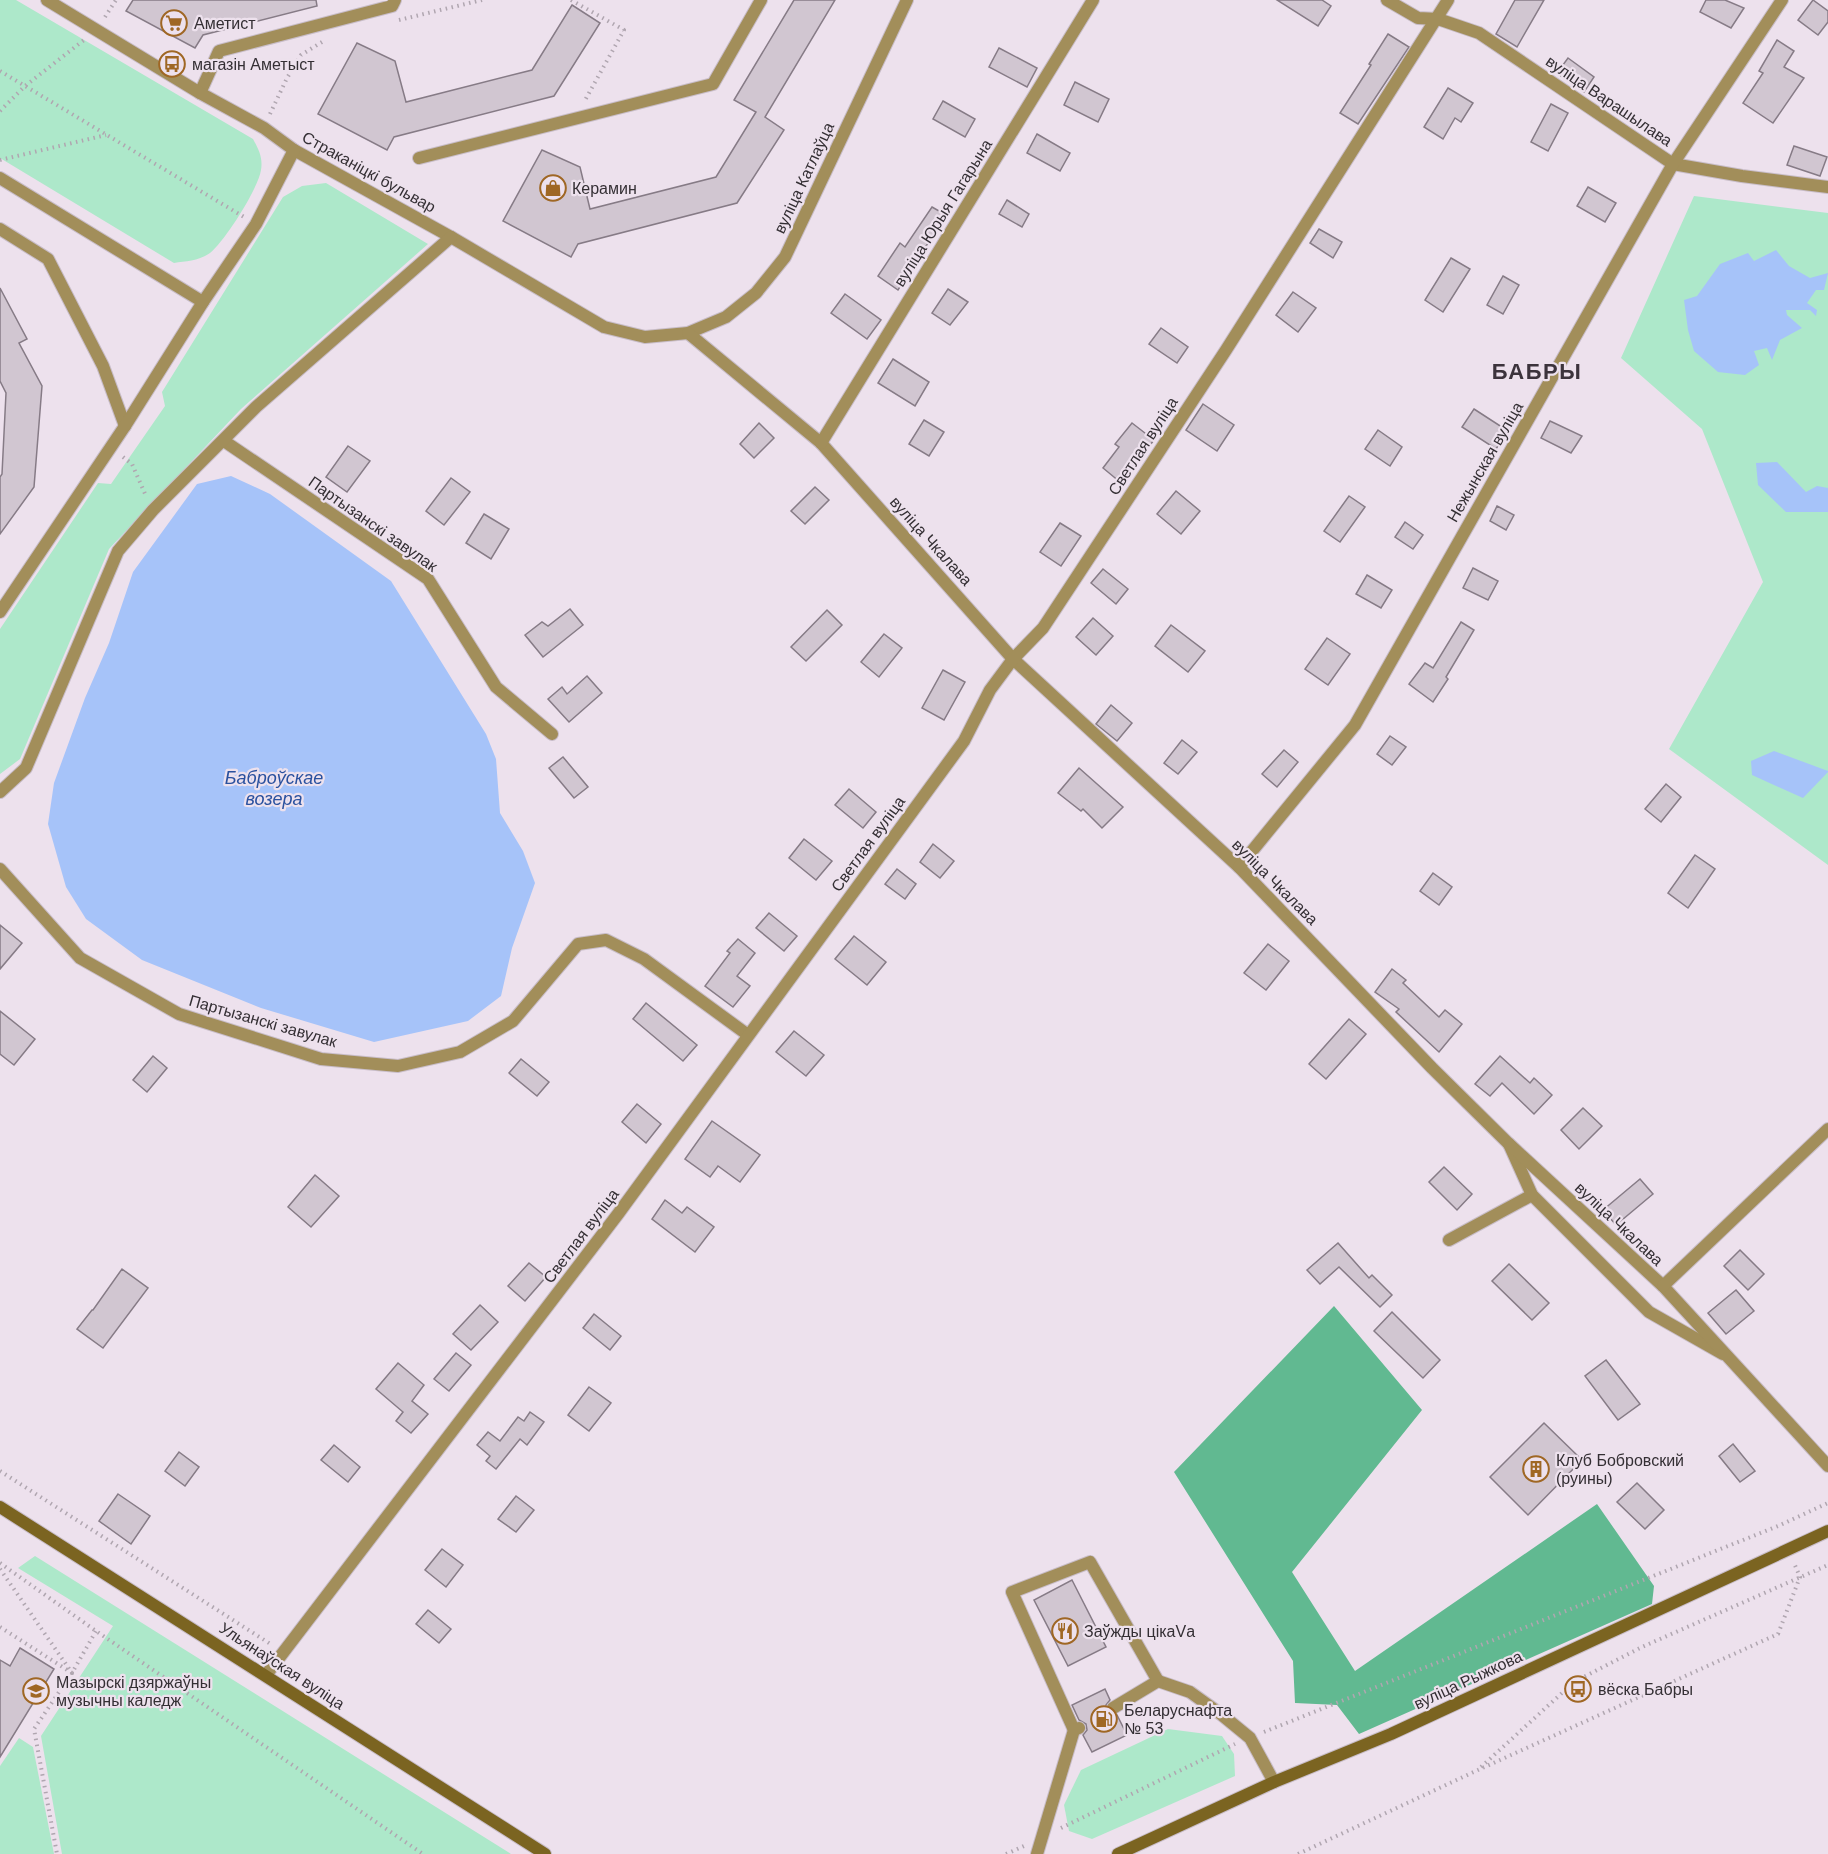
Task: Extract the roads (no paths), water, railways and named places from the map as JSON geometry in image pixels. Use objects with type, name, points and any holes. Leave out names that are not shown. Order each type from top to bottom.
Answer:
[{"type":"main road","name":"Ульянаўская вуліца","points":[[0,1507],[545,1854]]},
{"type":"main road","name":"вуліца Рыжкова","points":[[1118,1854],[1274,1782],[1391,1734],[1828,1530]]},
{"type":"street","name":"Страканіцкі бульвар","points":[[47,0],[200,93],[264,128],[294,150],[452,237],[604,327],[645,338],[688,333]]},
{"type":"street","points":[[200,93],[219,51],[392,6],[395,0]]},
{"type":"street","points":[[419,158],[713,84],[761,0]]},
{"type":"street","name":"вуліца Катлаўца","points":[[688,333],[726,317],[756,293],[785,257],[907,0]]},
{"type":"street","name":"вуліца Юрыя Гагарына","points":[[821,443],[1093,0]]},
{"type":"street","name":"вуліца Варашылава","points":[[1387,0],[1418,18],[1438,19],[1479,33],[1673,164],[1828,187]]},
{"type":"street","name":"Светлая вуліца","points":[[266,1675],[618,1214],[964,741],[990,690],[1014,659],[1043,628],[1226,350],[1448,0]]},
{"type":"street","name":"Нежынская вуліца","points":[[1239,867],[1355,725],[1673,164],[1782,0]]},
{"type":"street","points":[[0,612],[125,426],[203,302],[256,224],[294,150]]},
{"type":"street","points":[[0,178],[203,302]]},
{"type":"street","points":[[0,230],[48,260],[103,366],[125,426]]},
{"type":"street","points":[[0,792],[26,768],[118,551],[153,510],[256,407],[452,237]]},
{"type":"street","name":"вуліца Чкалава","points":[[688,333],[821,443],[1014,659],[1239,867],[1432,1068],[1508,1143],[1663,1286],[1828,1466]]},
{"type":"street","name":"Партызанскі завулак","points":[[224,441],[428,579],[496,687],[552,734]]},
{"type":"street","name":"Партызанскі завулак","points":[[0,869],[80,958],[179,1014],[321,1059],[398,1066],[460,1052],[513,1021],[578,944],[606,940],[644,959],[748,1035]]},
{"type":"street","points":[[1663,1286],[1828,1129]]},
{"type":"street","points":[[1508,1143],[1532,1195],[1649,1312],[1729,1358]]},
{"type":"street","points":[[1449,1240],[1532,1195]]},
{"type":"street","points":[[1036,1854],[1077,1729],[1012,1592],[1090,1562],[1158,1681],[1190,1692],[1250,1738],[1274,1782]]},
{"type":"street","points":[[1113,1708],[1158,1681]]},
{"type":"water","points":[[1776,250],[1789,266],[1810,278],[1828,273],[1824,290],[1816,290],[1807,303],[1817,310],[1816,316],[1810,310],[1786,310],[1787,315],[1802,328],[1780,340],[1772,360],[1767,348],[1754,351],[1759,365],[1745,375],[1718,372],[1694,351],[1688,330],[1684,300],[1697,296],[1720,264],[1748,253],[1754,261]]},
{"type":"water","points":[[1777,462],[1806,492],[1817,486],[1828,488],[1828,512],[1786,512],[1758,485],[1756,463]]},
{"type":"water","name":"Баброўскае возера","points":[[231,476],[270,494],[391,581],[486,734],[496,759],[500,813],[523,851],[535,883],[512,948],[501,996],[468,1021],[374,1042],[261,1008],[142,960],[86,919],[66,887],[48,824],[54,783],[85,698],[109,643],[133,572],[197,484]]},
{"type":"water","points":[[1774,751],[1828,772],[1803,798],[1752,775],[1751,761]]},
{"type":"place","name":"Аметист","points":[[174,23]]},
{"type":"place","name":"магазін Аметыст","points":[[172,64]]},
{"type":"place","name":"Керамин","points":[[553,188]]},
{"type":"place","name":"Клуб Бобровский (руины)","points":[[1536,1469]]},
{"type":"place","name":"Заўжды цікаVа","points":[[1065,1631]]},
{"type":"place","name":"вёска Бабры","points":[[1578,1689]]},
{"type":"place","name":"Мазырскі дзяржаўны музычны каледж","points":[[36,1691]]},
{"type":"place","name":"Беларуснафта № 53","points":[[1104,1719]]},
{"type":"district","name":"БАБРЫ","points":[[1537,371]]}]
